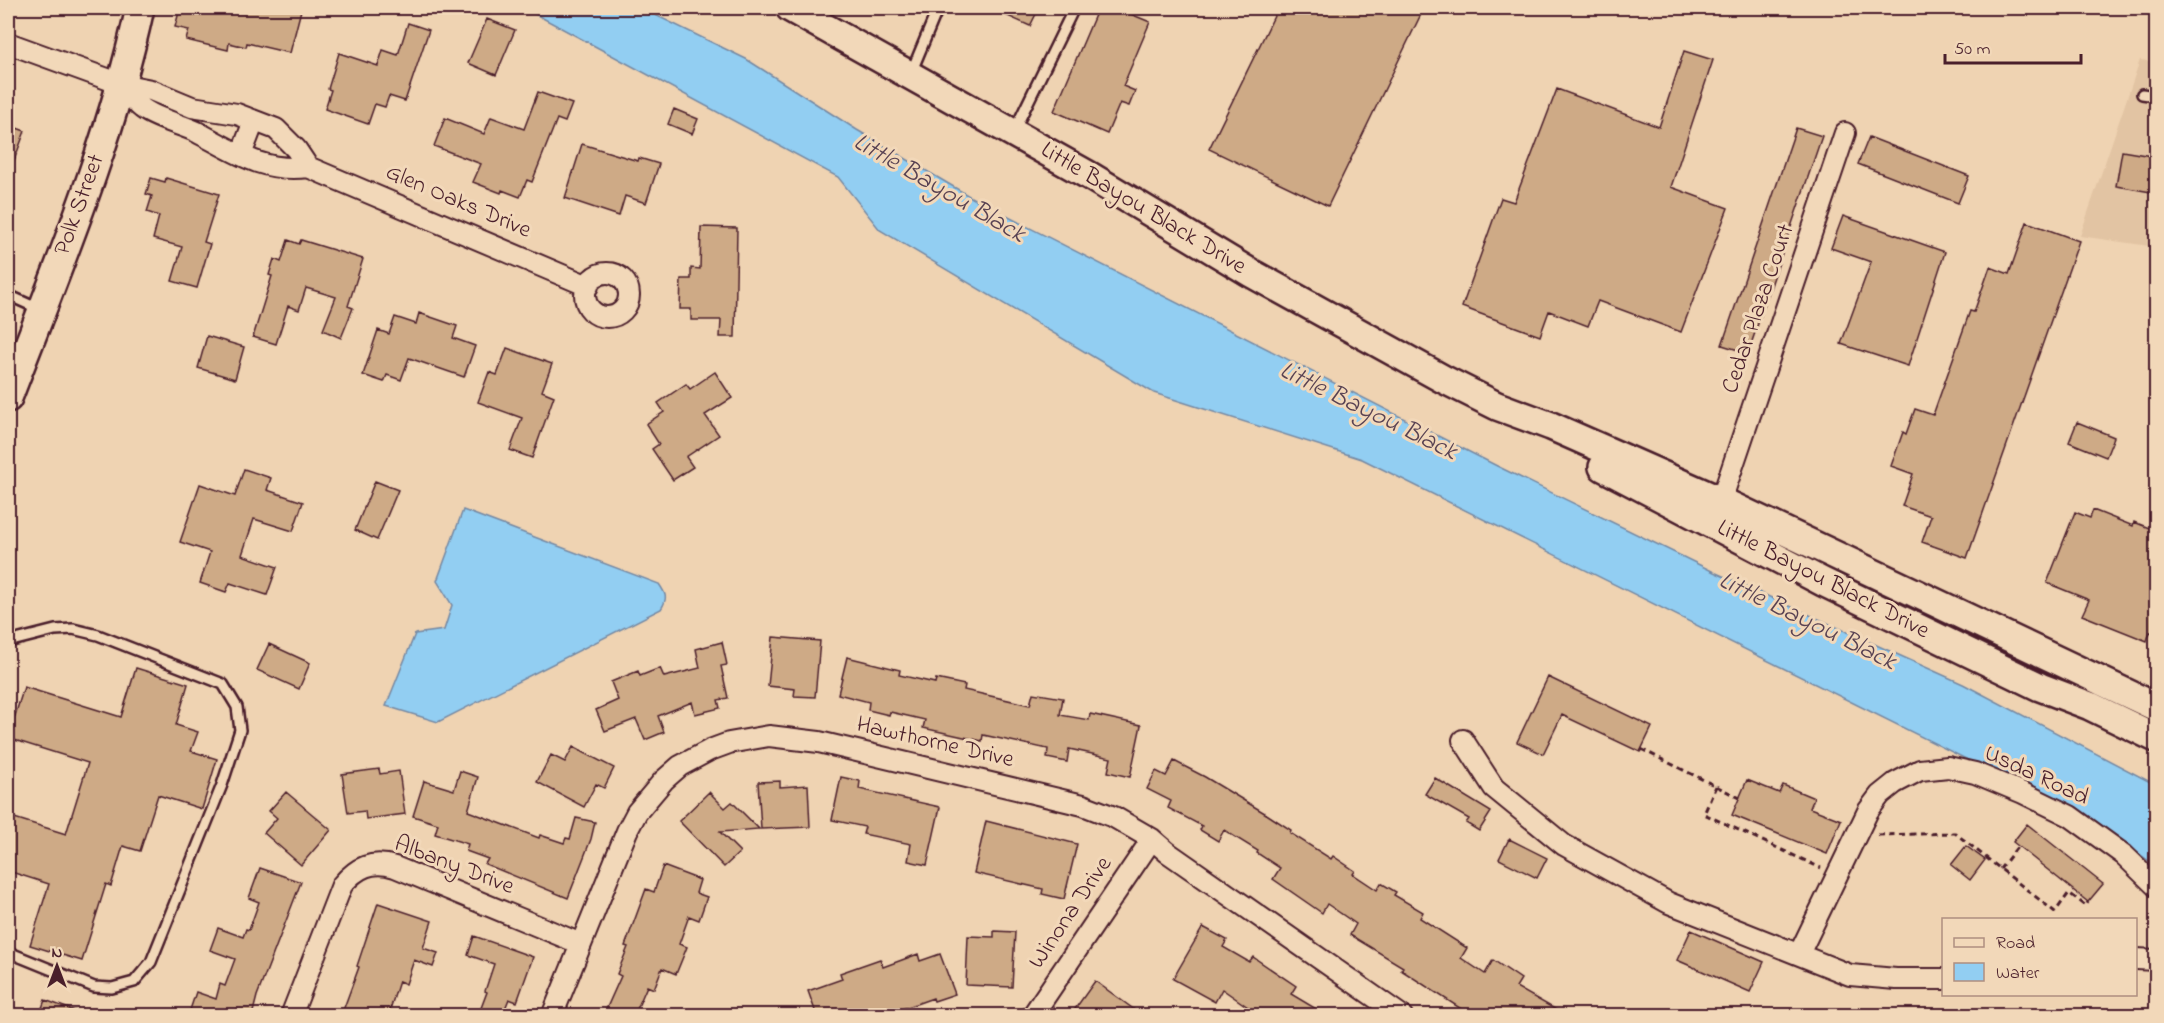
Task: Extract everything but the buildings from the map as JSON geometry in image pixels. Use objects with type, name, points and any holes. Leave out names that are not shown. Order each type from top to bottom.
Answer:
[{"type":"main road","name":"Polk Street","points":[[8,398],[90,182],[121,84],[140,8]]},
{"type":"main road","name":"Little Bayou Black Drive","points":[[797,9],[1090,176],[1251,273],[1443,379],[1497,406],[1551,426],[1721,501],[2157,707]]},
{"type":"main road","name":"Little Bayou Black Drive","points":[[1497,406],[1538,435],[1823,582],[2040,687],[2090,706],[2157,738]]},
{"type":"street","points":[[8,43],[121,84],[151,90],[192,107],[237,114],[276,129],[296,149],[308,167]]},
{"type":"street","name":"Glen Oaks Drive","points":[[121,84],[143,109],[197,132],[226,149],[257,162],[288,169],[308,167],[588,286]]},
{"type":"street","points":[[241,155],[254,120]]},
{"type":"street","name":"Cedar Plaza Court","points":[[1721,501],[1845,133]]},
{"type":"street","name":"Hawthorne Drive","points":[[552,1016],[627,831],[650,795],[664,780],[696,756],[749,738],[787,736],[1083,805],[1114,817],[1152,839],[1184,865],[1402,1016]]},
{"type":"street","points":[[1463,740],[1494,788],[1564,845],[1669,903],[1850,975],[1896,979],[1942,979]]},
{"type":"street","name":"Usda Road","points":[[1798,954],[1868,811],[1880,795],[1894,783],[1920,770],[1948,766],[1975,773],[2070,816],[2124,855],[2157,886]]},
{"type":"street","name":"Winona Drive","points":[[1032,1016],[1152,839]]},
{"type":"street","name":"Albany Drive","points":[[291,1016],[342,885],[352,873],[375,864],[395,867],[581,944]]},
{"type":"street","points":[[2137,959],[2157,960]]},
{"type":"lane","points":[[910,75],[938,8]]},
{"type":"lane","points":[[1013,133],[1074,8]]},
{"type":"lane","points":[[2142,94],[2157,96]]},
{"type":"lane","points":[[8,295],[41,310]]},
{"type":"lane","points":[[8,642],[55,630],[73,629],[98,635],[223,684],[237,707],[240,730],[222,785],[152,962],[134,982],[112,988],[94,987],[8,952]]},
{"type":"path","points":[[1641,749],[1740,798]]},
{"type":"path","points":[[1716,786],[1704,814],[1836,875]]},
{"type":"path","points":[[1856,835],[1955,833],[2055,912],[2069,893],[2086,906],[2088,902]]},
{"type":"path","points":[[2000,869],[2018,846]]},
{"type":"shaded area","points":[[2140,60],[2156,62],[2156,247],[2080,236]]},
{"type":"water","name":"Little Bayou Black","points":[[524,8],[641,8],[746,59],[857,130],[981,203],[1497,466],[1714,572],[1963,684],[2156,785],[2156,866],[2099,825],[1362,459],[1154,393],[880,230],[838,177]]},
{"type":"water","points":[[463,510],[659,584],[665,596],[665,602],[661,609],[438,722],[386,706],[415,634],[444,630],[452,605],[437,581]]}]
